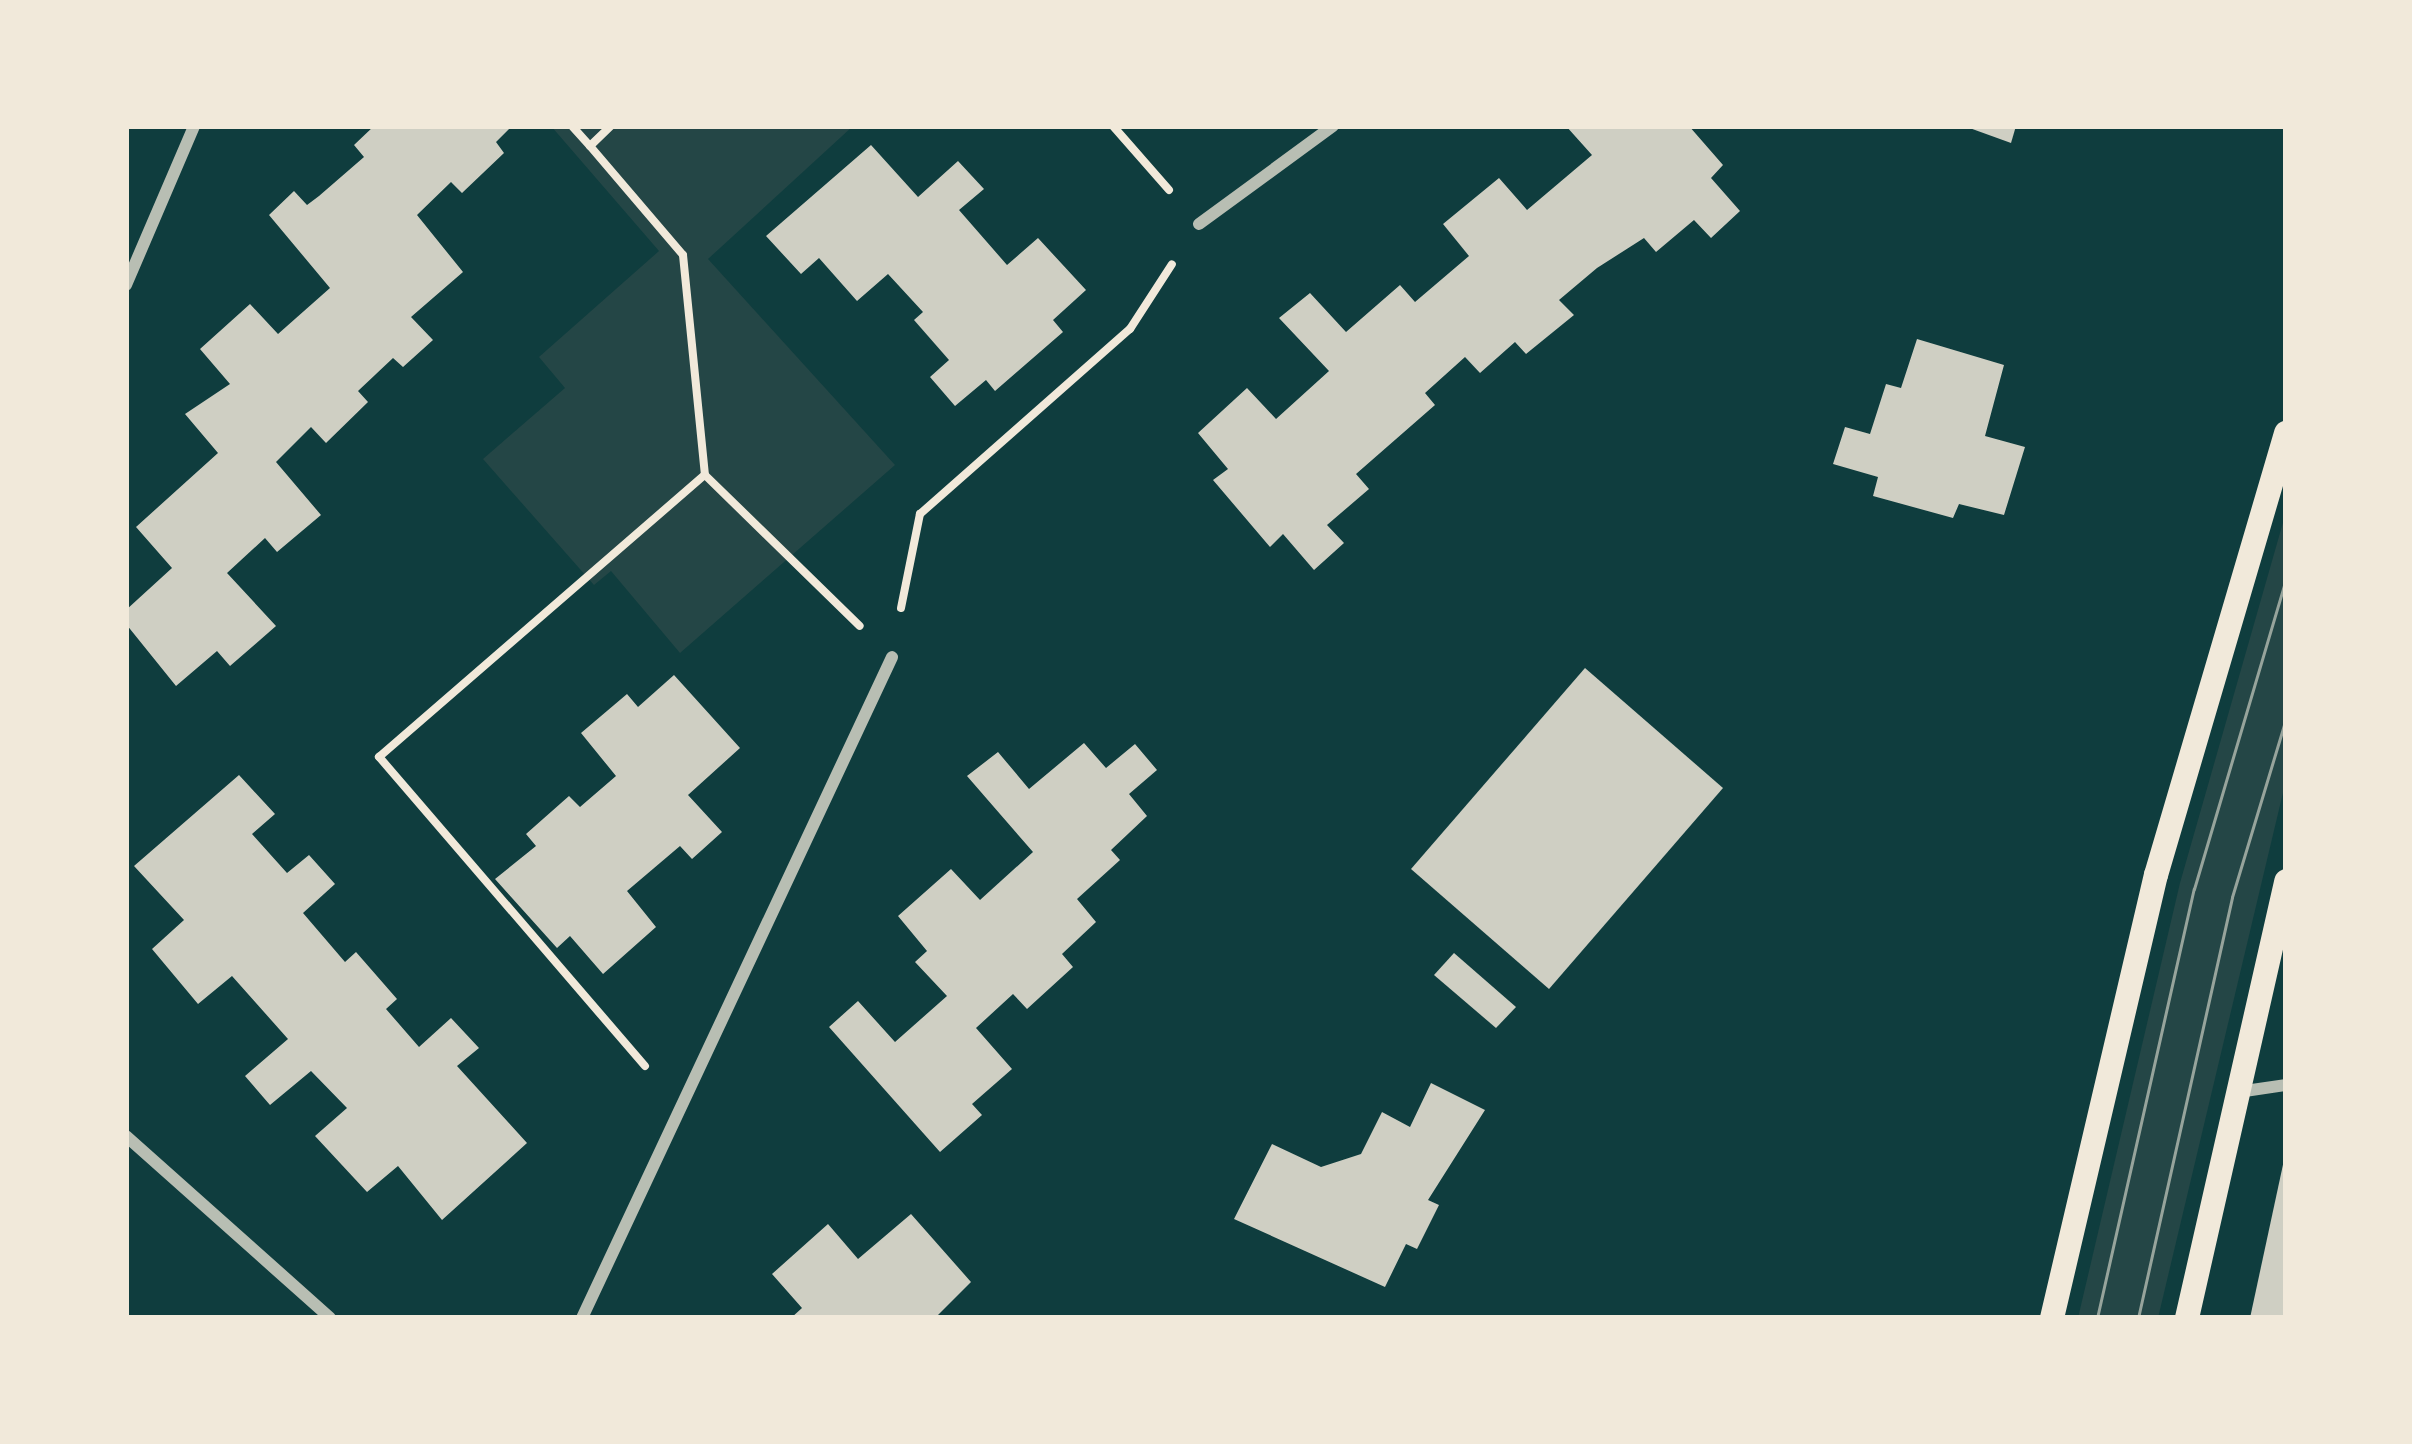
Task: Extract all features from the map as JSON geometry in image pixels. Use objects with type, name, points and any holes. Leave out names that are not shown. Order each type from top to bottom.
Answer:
[{"type":"main road","points":[[2052,1318],[2161,856],[2286,433]]},
{"type":"main road","points":[[2186,1318],[2286,880]]},
{"type":"street","points":[[126,285],[194,126]]},
{"type":"street","points":[[1199,224],[1333,126]]},
{"type":"street","points":[[582,1318],[892,657]]},
{"type":"street","points":[[2237,1093],[2286,1085]]},
{"type":"street","points":[[126,1136],[330,1318]]},
{"type":"path","points":[[572,126],[682,255],[705,475],[892,657]]},
{"type":"path","points":[[590,146],[611,126]]},
{"type":"path","points":[[892,657],[920,514],[1130,329],[1199,224],[1113,126]]},
{"type":"path","points":[[681,1107],[379,758],[705,475]]},
{"type":"shaded area","points":[[551,126],[853,126],[708,259],[895,465],[680,653],[611,571],[594,585],[483,459],[565,388],[539,357],[659,251]]},
{"type":"shaded area","points":[[2286,512],[2286,780],[2158,1318],[2078,1318],[2180,883]]},
{"type":"building","points":[[374,126],[512,126],[496,142],[504,153],[462,193],[451,182],[417,215],[463,272],[411,317],[433,340],[403,367],[393,358],[358,391],[368,402],[326,443],[311,427],[276,462],[321,515],[277,552],[265,538],[227,573],[276,626],[230,666],[217,651],[176,686],[126,624],[126,610],[172,568],[136,527],[218,453],[185,414],[230,384],[200,349],[250,304],[278,334],[330,288],[269,215],[294,191],[307,205],[319,196],[364,157],[354,145]]},
{"type":"building","points":[[1566,126],[1689,126],[1723,165],[1711,178],[1740,211],[1711,238],[1694,220],[1656,252],[1644,238],[1597,268],[1559,300],[1574,315],[1526,354],[1515,342],[1480,373],[1465,357],[1425,393],[1435,405],[1356,474],[1369,489],[1327,525],[1344,543],[1314,570],[1283,534],[1270,547],[1213,480],[1228,469],[1198,433],[1247,388],[1276,419],[1329,371],[1279,318],[1310,293],[1346,332],[1400,285],[1415,302],[1469,256],[1443,224],[1499,178],[1527,210],[1592,155]]},
{"type":"building","points":[[1964,126],[2016,126],[2011,143]]},
{"type":"building","points":[[871,145],[918,197],[958,161],[984,189],[959,210],[1007,265],[1038,238],[1086,290],[1053,320],[1063,332],[995,391],[986,380],[955,406],[930,377],[949,360],[914,320],[923,312],[888,274],[857,301],[819,258],[801,274],[766,236]]},
{"type":"building","points":[[1917,339],[2004,365],[1985,436],[2025,447],[2004,515],[1959,504],[1953,518],[1873,496],[1878,477],[1833,464],[1845,427],[1870,434],[1886,384],[1901,388]]},
{"type":"building","points":[[1585,668],[1723,788],[1549,989],[1411,869]]},
{"type":"building","points":[[674,675],[740,748],[688,795],[722,832],[692,859],[680,846],[627,891],[656,927],[603,974],[570,936],[557,948],[495,879],[536,846],[526,834],[569,796],[580,807],[616,776],[581,733],[627,694],[638,707]]},
{"type":"building","points":[[1084,743],[1106,768],[1135,744],[1157,770],[1129,794],[1147,816],[1111,850],[1120,860],[1077,899],[1096,922],[1062,954],[1073,967],[1027,1009],[1013,994],[976,1028],[1012,1069],[972,1104],[982,1115],[940,1152],[829,1027],[858,1001],[895,1042],[947,996],[915,962],[927,951],[898,916],[951,869],[980,900],[1033,852],[967,776],[998,752],[1029,789]]},
{"type":"building","points":[[239,775],[275,814],[252,834],[287,873],[309,855],[335,884],[303,913],[345,962],[356,952],[397,999],[386,1009],[419,1047],[451,1018],[479,1048],[457,1066],[527,1143],[442,1220],[398,1166],[367,1192],[315,1136],[347,1108],[311,1071],[270,1105],[245,1076],[288,1039],[232,976],[198,1004],[152,949],[184,920],[134,866]]},
{"type":"building","points":[[1454,953],[1516,1007],[1496,1028],[1434,975]]},
{"type":"building","points":[[1431,1083],[1485,1110],[1428,1200],[1439,1205],[1417,1249],[1406,1244],[1385,1287],[1234,1219],[1272,1144],[1321,1167],[1361,1154],[1382,1112],[1410,1127]]},
{"type":"building","points":[[2284,1160],[2286,1318],[2250,1318]]},
{"type":"building","points":[[911,1214],[971,1282],[935,1318],[791,1318],[802,1308],[772,1274],[828,1224],[858,1259]]},
{"type":"tram line","points":[[2097,1318],[2194,889],[2286,579]]},
{"type":"tram line","points":[[2138,1318],[2232,897],[2286,718]]}]
